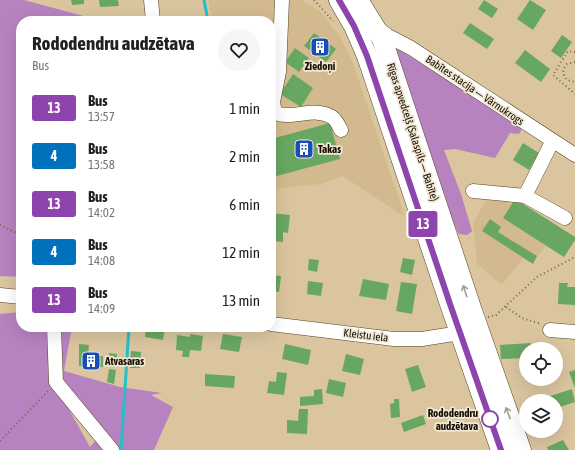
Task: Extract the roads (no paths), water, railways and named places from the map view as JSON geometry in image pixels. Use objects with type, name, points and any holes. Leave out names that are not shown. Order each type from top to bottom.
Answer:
[{"type":"highway","points":[[330,0],[354,26]]},
{"type":"highway","name":"Rīgas apvedceļš (Salaspils — Babīte)","points":[[339,0],[354,26],[367,56],[460,334],[501,450]]},
{"type":"highway","name":"Rīgas apvedceļš (Salaspils — Babīte)","points":[[358,0],[382,39],[472,311],[521,450]]},
{"type":"street","points":[[151,0],[153,16]]},
{"type":"street","points":[[276,87],[279,72],[282,0]]},
{"type":"street","name":"Babītes stacija — Vārnukrogs","points":[[375,27],[388,36],[411,48],[552,142],[575,155]]},
{"type":"street","points":[[276,113],[283,116],[316,112],[332,117],[341,130]]},
{"type":"street","points":[[525,196],[552,142]]},
{"type":"street","points":[[473,191],[525,196],[565,218]]},
{"type":"street","points":[[0,295],[16,297]]},
{"type":"street","name":"Kleistu iela","points":[[276,325],[394,339],[422,339],[460,334]]},
{"type":"street","points":[[550,330],[575,332]]},
{"type":"street","points":[[54,332],[56,382],[112,450]]},
{"type":"waterway","points":[[204,0],[207,16]]},
{"type":"waterway","points":[[121,450],[129,332]]},
{"type":"place","name":"Ziedoņi","points":[[320,47]]},
{"type":"place","name":"Takas","points":[[304,149]]},
{"type":"place","name":"Atvasaras","points":[[91,361]]},
{"type":"place","name":"Rododendru audzētava","points":[[490,419]]}]
